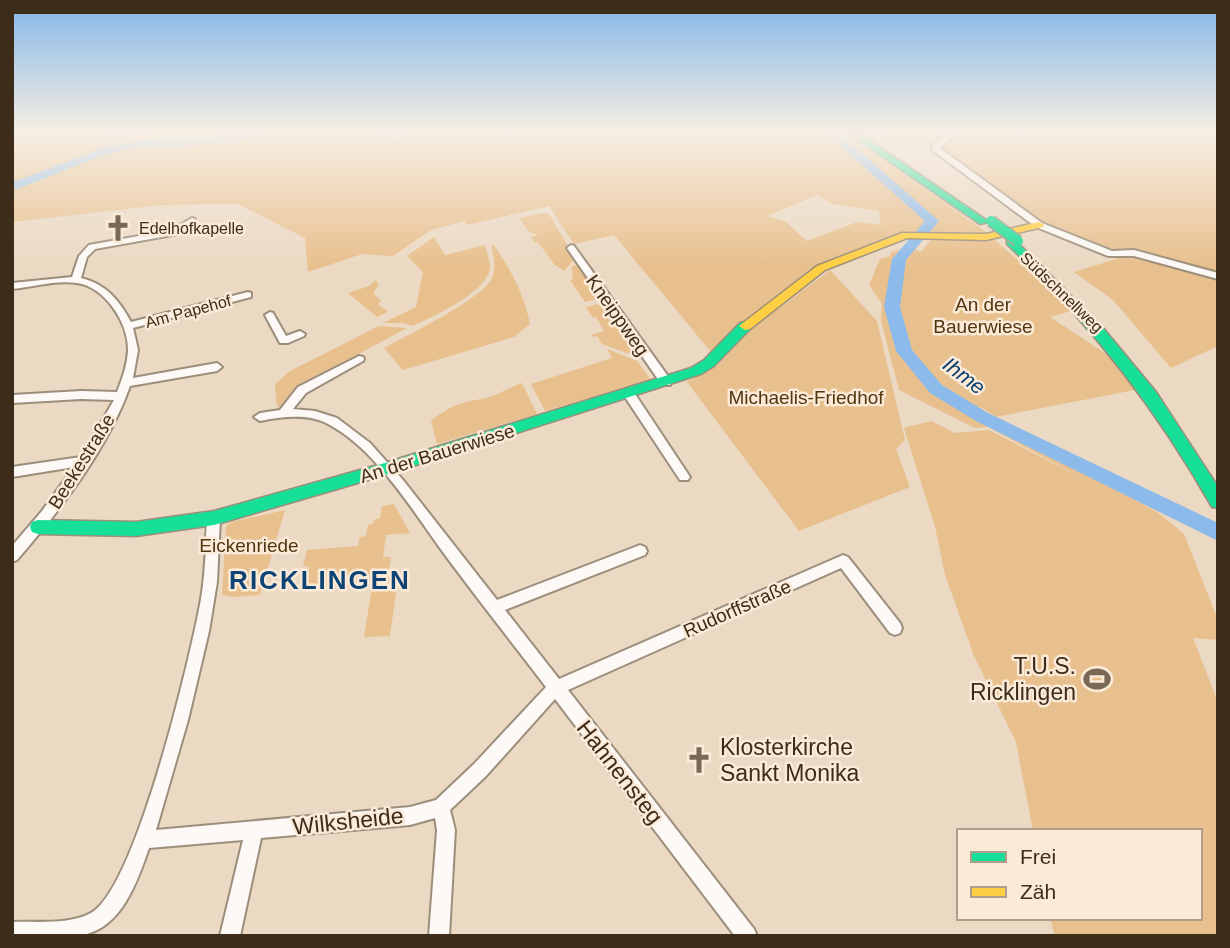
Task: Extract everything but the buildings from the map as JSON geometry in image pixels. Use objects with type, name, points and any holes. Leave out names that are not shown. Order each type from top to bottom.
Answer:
[{"type":"main road","name":"Südschnellweg","points":[[920,177],[987,221]]},
{"type":"main road","name":"Südschnellweg","points":[[924,177],[987,221],[1077,293],[1130,351],[1178,414],[1218,478]]},
{"type":"main road","name":"An der Bauerwiese","points":[[38,527],[136,530],[214,519],[386,469],[696,371],[709,363],[742,328],[821,268],[906,235],[986,237],[1040,225]]},
{"type":"main road","name":"Südschnellweg","points":[[1014,242],[1069,295],[1126,359],[1173,424],[1218,502]]},
{"type":"street","points":[[975,177],[1040,225],[1111,254],[1134,253],[1218,276]]},
{"type":"street","points":[[76,280],[83,256],[92,247],[181,230],[192,221]]},
{"type":"street","name":"Kneippweg","points":[[570,248],[666,382]]},
{"type":"street","points":[[12,286],[76,280],[104,290],[129,327]]},
{"type":"street","name":"Am Papehof","points":[[129,327],[248,295]]},
{"type":"street","points":[[270,315],[284,341],[300,334]]},
{"type":"street","name":"Beekestraße","points":[[12,556],[38,527],[109,422],[125,383],[133,350],[129,327]]},
{"type":"street","points":[[284,412],[302,390],[359,359]]},
{"type":"street","points":[[125,383],[217,368]]},
{"type":"street","points":[[629,394],[684,477]]},
{"type":"street","points":[[12,399],[81,395],[120,397]]},
{"type":"street","name":"Hahnensteg","points":[[260,417],[284,412],[309,413],[331,419],[360,442],[386,469],[747,936]]},
{"type":"street","points":[[12,472],[83,461]]},
{"type":"street","points":[[12,932],[88,925],[103,917],[127,881],[166,770],[202,628],[208,601],[214,519]]},
{"type":"street","points":[[494,608],[640,551]]},
{"type":"street","name":"Rudorffstraße","points":[[554,689],[843,561],[895,628]]},
{"type":"street","name":"Wilksheide","points":[[143,840],[410,816],[441,807],[480,770],[554,689]]},
{"type":"street","points":[[439,936],[446,830],[441,807]]},
{"type":"street","points":[[230,936],[254,831]]},
{"type":"green space","points":[[12,177],[909,177],[989,234],[912,232],[809,270],[711,352],[614,235],[574,244],[549,206],[467,225],[465,221],[431,230],[393,256],[362,254],[308,272],[305,238],[238,204],[162,205],[12,222]],"holes":[[[817,195],[832,204],[879,211],[881,225],[857,222],[807,241],[785,221],[767,216]]]},
{"type":"green space","points":[[977,177],[1218,177],[1218,273],[1186,264],[1110,252],[1041,223]]},
{"type":"green space","points":[[549,214],[575,258],[564,271],[554,264],[538,242],[535,243],[531,237],[538,235],[529,232],[519,218]]},
{"type":"green space","points":[[434,237],[445,255],[485,245],[490,265],[487,277],[480,286],[446,310],[413,326],[383,323],[416,307],[423,272],[407,256]]},
{"type":"green space","name":"An der Bauerwiese","points":[[931,240],[995,240],[1071,311],[1050,317],[1108,355],[1135,390],[996,417],[979,406],[985,414],[995,418],[991,420],[938,388],[906,351],[893,307],[900,259],[912,247],[921,252]]},
{"type":"green space","points":[[494,245],[516,283],[530,324],[514,337],[403,370],[384,348],[460,306],[486,287],[494,270],[491,246]]},
{"type":"green space","name":"T.U.S. Ricklingen","points":[[905,249],[897,259],[894,269],[894,286],[889,307],[902,351],[935,390],[990,423],[1156,511],[1184,534],[1218,620],[1218,640],[1193,638],[1218,702],[1218,936],[1055,936],[1051,920],[1202,920],[1202,829],[1033,829],[1016,742],[974,656],[945,575],[935,527],[904,428],[931,421],[955,433],[989,430],[1091,483],[988,427],[975,428],[899,390],[881,321],[882,304],[869,285],[880,259],[890,256],[891,252]]},
{"type":"green space","points":[[1132,254],[1218,278],[1218,346],[1171,368],[1113,300],[1074,272]]},
{"type":"green space","points":[[578,265],[601,298],[585,302],[570,280],[573,279],[572,266]]},
{"type":"green space","name":"Michaelis-Friedhof","points":[[830,270],[877,321],[905,440],[896,449],[910,487],[799,531],[687,382],[717,366],[754,327]]},
{"type":"green space","points":[[376,280],[379,285],[373,293],[381,301],[378,304],[388,312],[377,317],[348,293],[369,286]]},
{"type":"green space","points":[[602,303],[641,358],[602,344],[597,336],[591,335],[604,331],[586,307]]},
{"type":"green space","points":[[379,326],[407,328],[297,387],[283,406],[277,407],[275,384],[290,371]]},
{"type":"green space","points":[[607,349],[637,361],[651,380],[545,411],[531,384],[612,358]]},
{"type":"green space","points":[[522,383],[537,414],[437,444],[431,421],[438,415],[457,405],[491,397]]},
{"type":"green space","points":[[394,504],[410,533],[386,535],[383,557],[391,557],[388,577],[393,577],[393,583],[303,590],[309,567],[303,566],[307,550],[358,546],[360,537],[366,536],[368,525],[380,518],[382,506]]},
{"type":"green space","name":"Eickenriede","points":[[285,510],[260,595],[222,595],[226,526],[231,522]]},
{"type":"green space","points":[[397,585],[390,636],[364,637],[372,587]]},
{"type":"waterway","name":"Ihme","points":[[12,186],[39,177]]},
{"type":"waterway","name":"Ihme","points":[[884,177],[932,221],[899,259],[892,307],[904,351],[936,389],[982,417],[1218,533]]},
{"type":"traffic: fast","points":[[918,177],[984,222]]},
{"type":"traffic: fast","points":[[991,221],[1018,241]]},
{"type":"traffic: fast","points":[[1011,242],[1071,301],[1125,363],[1174,430],[1218,502]]},
{"type":"traffic: fast","points":[[38,527],[136,529],[214,518],[385,469],[696,371],[709,363],[745,326]]},
{"type":"traffic: slow","points":[[745,326],[821,268],[906,235],[986,237],[1039,225]]},
{"type":"place","name":"Edelhofkapelle","points":[[118,228]]},
{"type":"place","name":"T.U.S. Ricklingen","points":[[1097,679]]},
{"type":"place","name":"Klosterkirche Sankt Monika","points":[[699,760]]},
{"type":"district","name":"RICKLINGEN","points":[[320,580]]}]
